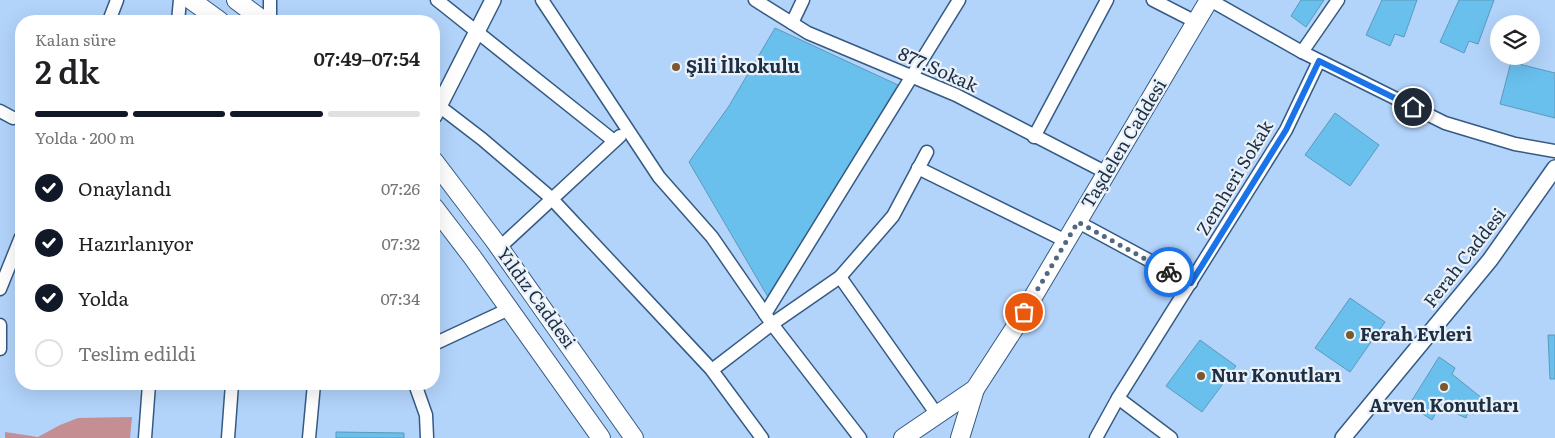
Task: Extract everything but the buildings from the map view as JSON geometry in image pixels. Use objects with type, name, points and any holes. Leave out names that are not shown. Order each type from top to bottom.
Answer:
[{"type":"main road","points":[[191,0],[212,15]]},
{"type":"main road","points":[[236,0],[256,15]]},
{"type":"main road","name":"Taşdelen Caddesi","points":[[975,389],[1078,222],[1210,0]]},
{"type":"main road","name":"Yıldız Caddesi","points":[[440,170],[499,248],[634,438]]},
{"type":"main road","name":"Yıldız Caddesi","points":[[440,215],[601,438]]},
{"type":"main road","points":[[902,438],[929,426],[975,389]]},
{"type":"main road","points":[[929,426],[962,437],[975,389]]},
{"type":"street","points":[[111,15],[117,0]]},
{"type":"street","points":[[179,15],[180,0]]},
{"type":"street","points":[[270,0],[270,15]]},
{"type":"street","points":[[437,0],[614,142]]},
{"type":"street","points":[[440,103],[493,0]]},
{"type":"street","points":[[542,0],[659,177],[712,237],[768,319],[860,438]]},
{"type":"street","name":"877.Sokak","points":[[755,0],[808,33],[956,95],[1034,137],[1107,173]]},
{"type":"street","points":[[792,23],[803,0]]},
{"type":"street","points":[[768,319],[911,76],[959,0]]},
{"type":"street","points":[[1034,137],[1107,0]]},
{"type":"street","points":[[1153,0],[1196,22]]},
{"type":"street","points":[[1210,0],[1319,61],[1445,123],[1515,144],[1555,151]]},
{"type":"street","points":[[1302,52],[1338,0]]},
{"type":"street","name":"Zemheri Sokak","points":[[1096,438],[1118,398],[1286,130],[1319,61]]},
{"type":"street","points":[[0,111],[13,118]]},
{"type":"street","points":[[440,113],[482,139],[553,200],[712,370],[762,438]]},
{"type":"street","points":[[499,248],[628,129]]},
{"type":"street","points":[[712,370],[768,319],[840,277],[892,216],[927,152]]},
{"type":"street","points":[[918,168],[1066,241]]},
{"type":"street","name":"Ferah Caddesi","points":[[1342,438],[1490,260],[1555,168]]},
{"type":"street","points":[[1078,222],[1191,283]]},
{"type":"street","points":[[0,290],[15,252]]},
{"type":"street","points":[[840,277],[929,426]]},
{"type":"street","points":[[440,341],[509,309]]},
{"type":"street","points":[[0,326],[0,349]]},
{"type":"street","points":[[145,438],[149,390]]},
{"type":"street","points":[[228,438],[232,390]]},
{"type":"street","points":[[309,438],[313,390]]},
{"type":"street","points":[[418,390],[426,415],[427,438]]},
{"type":"street","points":[[1118,398],[1171,438]]},
{"type":"shaded area","points":[[132,417],[130,438],[5,438],[5,432],[38,437],[78,418]]},
{"type":"way so far","points":[[1024,312],[1078,222],[1169,272]]},
{"type":"place","name":"Şili İlkokulu","points":[[676,67]]},
{"type":"place","name":"Ferah Evleri","points":[[1350,335]]},
{"type":"place","name":"Nur Konutları","points":[[1201,376]]},
{"type":"place","name":"Arven Konutları","points":[[1444,387]]},
{"type":"route","points":[[1169,272],[1191,283],[1286,130],[1319,61],[1413,107]]}]
